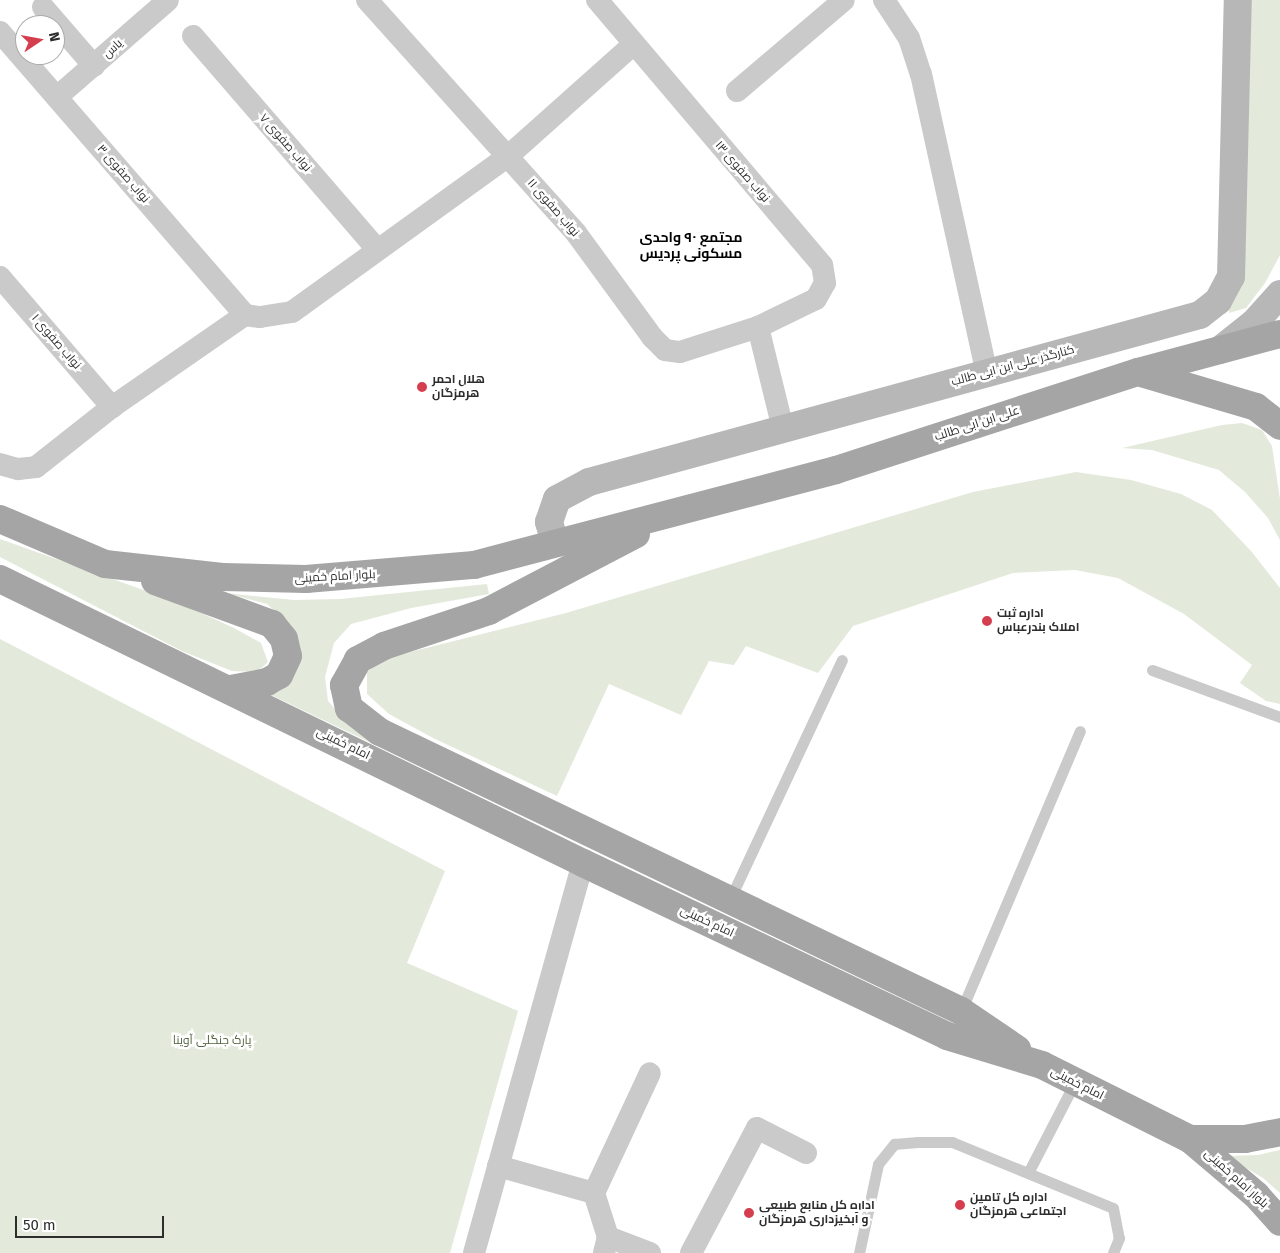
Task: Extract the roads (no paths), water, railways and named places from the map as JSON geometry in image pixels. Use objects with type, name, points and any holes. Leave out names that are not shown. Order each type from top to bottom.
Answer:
[{"type":"main road","name":"علی ابن ابی طالب","points":[[673,515],[836,470],[1138,372],[1280,334]]},
{"type":"main road","points":[[1138,372],[1256,407],[1280,426]]},
{"type":"main road","points":[[673,515],[489,611],[384,646],[358,660],[344,685],[349,708],[380,732],[961,1011],[1042,1065]]},
{"type":"main road","name":"بلوار امام خمینی","points":[[0,519],[106,564],[222,577],[306,579],[474,565],[555,543],[673,515]]},
{"type":"main road","points":[[0,579],[231,689],[266,682],[279,675],[288,656],[284,639],[272,624],[106,564]]},
{"type":"main road","name":"امام خمینی","points":[[231,689],[583,863],[947,1036],[1042,1065],[1074,1084],[1190,1139]]},
{"type":"main road","points":[[1190,1139],[1245,1140],[1280,1132]]},
{"type":"main road","name":"بلوار امام خمینی","points":[[1190,1139],[1256,1195],[1280,1222]]},
{"type":"street","name":"نواب صفوی ۱۱","points":[[367,0],[576,233],[652,337],[666,350],[680,352],[758,327]]},
{"type":"street","name":"نواب صفوی ۱۳","points":[[597,0],[822,265],[825,282],[816,299],[758,327]]},
{"type":"street","points":[[737,91],[844,0]]},
{"type":"street","points":[[884,0],[909,38],[921,74],[987,373]]},
{"type":"street","name":"کنارگذر علی ابن ابی طالب","points":[[555,543],[549,522],[557,499],[590,482],[1200,315],[1218,301],[1231,277],[1238,0]]},
{"type":"street","name":"یاس","points":[[57,98],[164,1]]},
{"type":"street","points":[[43,6],[94,66]]},
{"type":"street","name":"نواب صفوی ۳","points":[[0,32],[245,315]]},
{"type":"street","name":"نواب صفوی ۷","points":[[193,36],[377,249]]},
{"type":"street","points":[[0,464],[18,470],[36,466],[112,407],[245,315],[260,317],[292,312],[507,157],[634,44]]},
{"type":"street","name":"نواب صفوی ۱","points":[[0,277],[112,407]]},
{"type":"street","points":[[1220,350],[1254,323],[1280,294]]},
{"type":"street","points":[[758,327],[783,429]]},
{"type":"street","points":[[474,1253],[583,863]]},
{"type":"street","points":[[650,1073],[594,1193],[606,1245],[650,1253]]},
{"type":"street","points":[[691,1253],[757,1128],[806,1153]]},
{"type":"street","points":[[498,1166],[594,1193]]},
{"type":"lane","points":[[729,901],[842,660]]},
{"type":"lane","points":[[1152,670],[1280,717]]},
{"type":"lane","points":[[961,1011],[1080,731]]},
{"type":"lane","points":[[1029,1171],[1074,1084]]},
{"type":"lane","points":[[859,1253],[878,1164],[894,1144],[952,1142],[1029,1171],[1113,1208],[1120,1238],[1113,1253]]},
{"type":"place","name":"هلال احمر هرمزگان","points":[[422,387]]},
{"type":"place","name":"اداره ثبت املاک بندرعباس","points":[[987,621]]},
{"type":"place","name":"اداره کل تامین اجتماعی هرمزگان","points":[[960,1205]]},
{"type":"place","name":"اداره کل منابع طبیعی و آبخیزداری هرمزگان","points":[[749,1213]]},
{"type":"district","name":"مجتمع ٩٠ واحدی مسکونی پردیس","points":[[691,246]]},
{"type":"park label","name":"پارک جنگلی آوینا","points":[[212,1041]]}]
